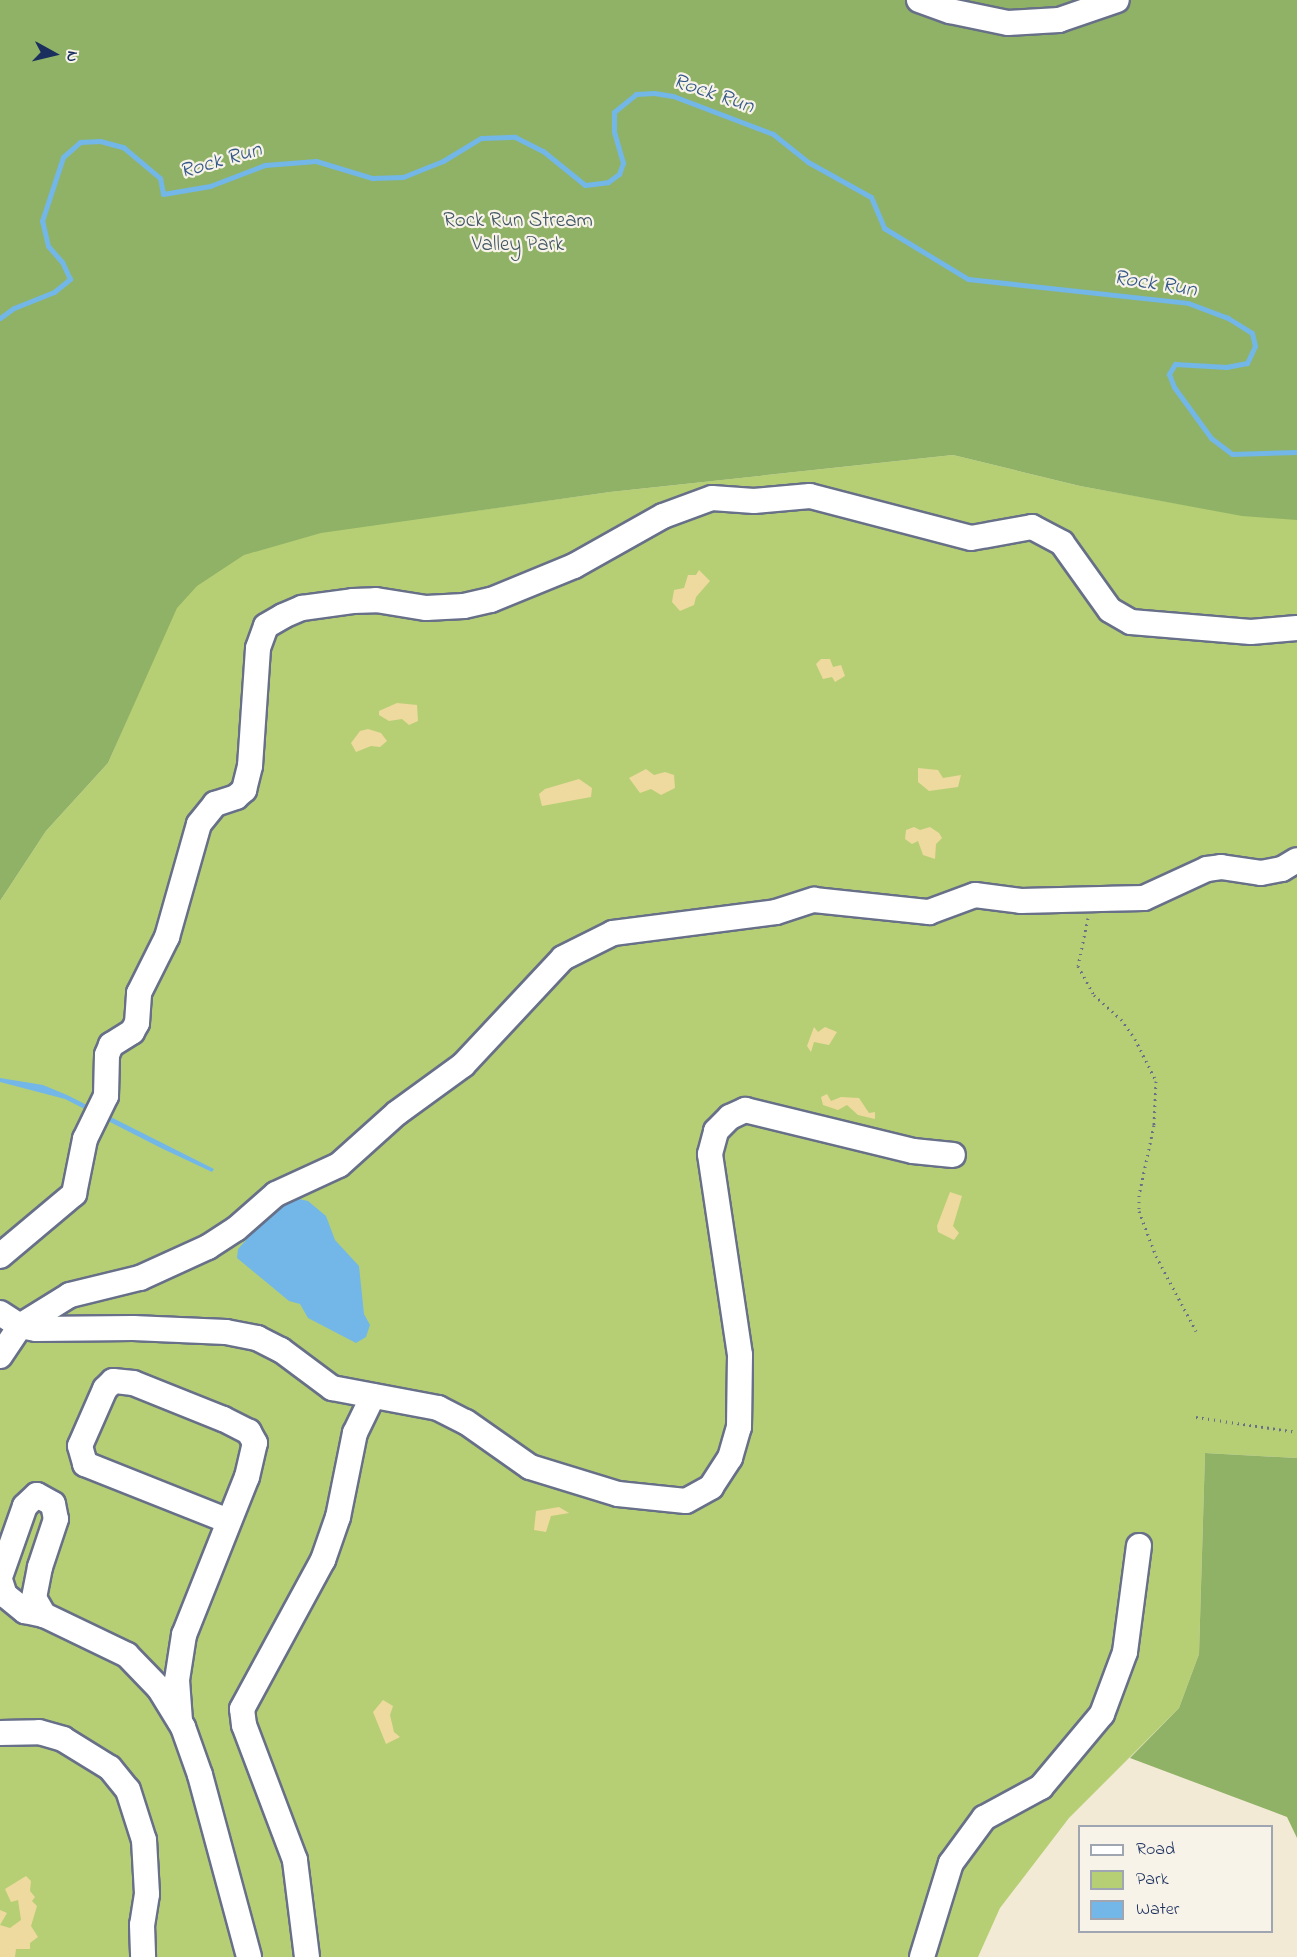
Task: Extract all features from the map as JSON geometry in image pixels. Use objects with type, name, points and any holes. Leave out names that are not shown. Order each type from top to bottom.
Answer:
[{"type":"street","points":[[919,0],[1008,23],[1059,20],[1117,0]]},
{"type":"street","points":[[0,1256],[74,1194],[85,1139],[106,1096],[107,1055],[111,1045],[132,1032],[137,1023],[139,993],[173,921],[199,824],[215,804],[236,798],[244,790],[248,779],[255,672],[261,634],[273,621],[302,608],[376,600],[426,608],[464,606],[491,600],[574,566],[663,516],[712,498],[754,501],[810,496],[971,538],[1032,527],[1062,543],[1105,604],[1131,622],[1251,632],[1297,628]]},
{"type":"street","points":[[0,1356],[20,1326],[70,1295],[140,1278],[208,1247],[236,1229],[276,1194],[339,1165],[397,1113],[463,1065],[563,958],[613,933],[776,912],[813,900],[929,912],[975,895],[1022,901],[1086,902],[1144,898],[1207,869],[1221,867],[1261,873],[1282,869],[1297,860]]},
{"type":"street","points":[[0,1312],[20,1326],[56,1331],[133,1328],[246,1336],[281,1350],[332,1388],[438,1408],[466,1422],[530,1467],[576,1483],[651,1500],[686,1501],[711,1488],[730,1458],[739,1427],[740,1355],[710,1154],[716,1131],[730,1117],[745,1110],[913,1151],[952,1155]]},
{"type":"street","points":[[180,1721],[177,1680],[183,1635],[253,1458],[255,1443],[249,1432],[133,1383],[113,1381],[105,1389],[80,1446],[85,1464],[228,1521]]},
{"type":"street","points":[[307,1957],[296,1860],[244,1725],[242,1709],[323,1560],[338,1516],[355,1433],[373,1396]]},
{"type":"street","points":[[44,1615],[34,1598],[39,1567],[56,1519],[53,1504],[37,1495],[24,1506],[0,1579],[4,1595],[25,1611],[44,1615],[127,1655],[159,1688],[180,1721],[220,1839],[249,1957]]},
{"type":"street","points":[[922,1957],[951,1863],[984,1818],[1041,1787],[1102,1714],[1125,1652],[1139,1546]]},
{"type":"street","points":[[0,1733],[39,1732],[63,1739],[110,1768],[128,1790],[144,1840],[143,1957]]},
{"type":"path","points":[[1086,902],[1090,911],[1078,966],[1094,995],[1121,1019],[1136,1039],[1156,1081],[1154,1125],[1138,1195],[1139,1211],[1156,1256],[1196,1331]]},
{"type":"path","points":[[1196,1417],[1297,1432]]},
{"type":"green space","name":"Rock Run Stream Valley Park","points":[[0,0],[1297,0],[1297,520],[1242,516],[1080,486],[953,455],[610,492],[321,533],[244,555],[197,586],[177,608],[108,763],[46,831],[0,901]]},
{"type":"green space","points":[[1297,74],[1297,1458],[1205,1453],[1199,1654],[1179,1708],[1069,1818],[1000,1908],[978,1957],[0,1957],[0,901],[46,831],[108,763],[169,623],[0,162]],"holes":[[[747,394],[1230,513],[1080,486],[953,455],[610,492],[438,516]]]},
{"type":"green space","points":[[1205,1453],[1297,1458],[1297,1838],[1287,1817],[1130,1758],[1179,1708],[1199,1654]]},
{"type":"sand","points":[[699,570],[710,581],[696,597],[694,605],[680,611],[672,602],[674,590],[684,588],[688,575],[696,575]]},
{"type":"sand","points":[[821,659],[830,659],[833,667],[841,665],[845,676],[835,682],[832,677],[823,679],[816,664]]},
{"type":"sand","points":[[397,703],[417,705],[418,721],[409,725],[402,719],[389,721],[379,715],[379,711]]},
{"type":"sand","points":[[368,729],[381,733],[387,741],[380,747],[371,746],[356,752],[351,743],[360,731]]},
{"type":"sand","points":[[918,768],[938,770],[943,778],[961,775],[958,787],[929,791],[918,782]]},
{"type":"sand","points":[[646,769],[654,775],[665,772],[674,775],[675,788],[661,795],[651,789],[640,793],[629,778]]},
{"type":"sand","points":[[579,779],[592,788],[591,797],[542,806],[539,794],[545,789]]},
{"type":"sand","points":[[914,827],[920,830],[930,827],[939,833],[942,838],[936,844],[935,859],[923,855],[918,841],[912,844],[905,839],[906,830]]},
{"type":"sand","points":[[814,1027],[818,1032],[825,1027],[837,1032],[829,1045],[814,1042],[811,1052],[807,1046]]},
{"type":"sand","points":[[827,1094],[831,1101],[841,1097],[859,1098],[869,1113],[875,1112],[875,1119],[858,1115],[847,1105],[838,1110],[823,1105],[821,1097]]},
{"type":"sand","points":[[950,1192],[962,1196],[953,1226],[959,1233],[954,1240],[938,1232],[937,1226]]},
{"type":"sand","points":[[559,1507],[569,1513],[551,1516],[546,1532],[534,1530],[536,1511]]},
{"type":"sand","points":[[383,1700],[393,1706],[390,1715],[394,1732],[400,1737],[386,1744],[373,1712]]},
{"type":"sand","points":[[26,1876],[31,1881],[30,1891],[35,1897],[32,1901],[37,1906],[31,1926],[38,1937],[30,1943],[30,1949],[16,1949],[15,1957],[0,1957],[0,1925],[10,1928],[21,1920],[18,1900],[11,1902],[5,1889]]},
{"type":"sand","points":[[0,1910],[7,1913],[0,1925]]},
{"type":"water","points":[[0,1078],[43,1085],[67,1095],[214,1169],[212,1172],[65,1099],[0,1082]]},
{"type":"water","points":[[291,1197],[308,1201],[326,1216],[335,1240],[359,1266],[364,1314],[370,1325],[366,1337],[356,1343],[308,1318],[300,1304],[289,1301],[237,1258],[238,1249]]},
{"type":"waterway","name":"Rock Run","points":[[0,318],[14,308],[54,292],[70,279],[62,262],[48,246],[42,221],[63,157],[80,142],[100,141],[123,147],[160,178],[163,194],[210,186],[265,165],[316,161],[372,178],[403,177],[443,161],[481,138],[515,137],[543,151],[585,185],[608,182],[619,174],[623,163],[614,132],[614,112],[636,94],[654,93],[673,96],[773,134],[808,162],[871,197],[884,228],[968,279],[1188,303],[1228,318],[1252,333],[1255,346],[1247,363],[1227,367],[1175,364],[1169,374],[1174,387],[1211,438],[1232,454],[1297,452]]}]
